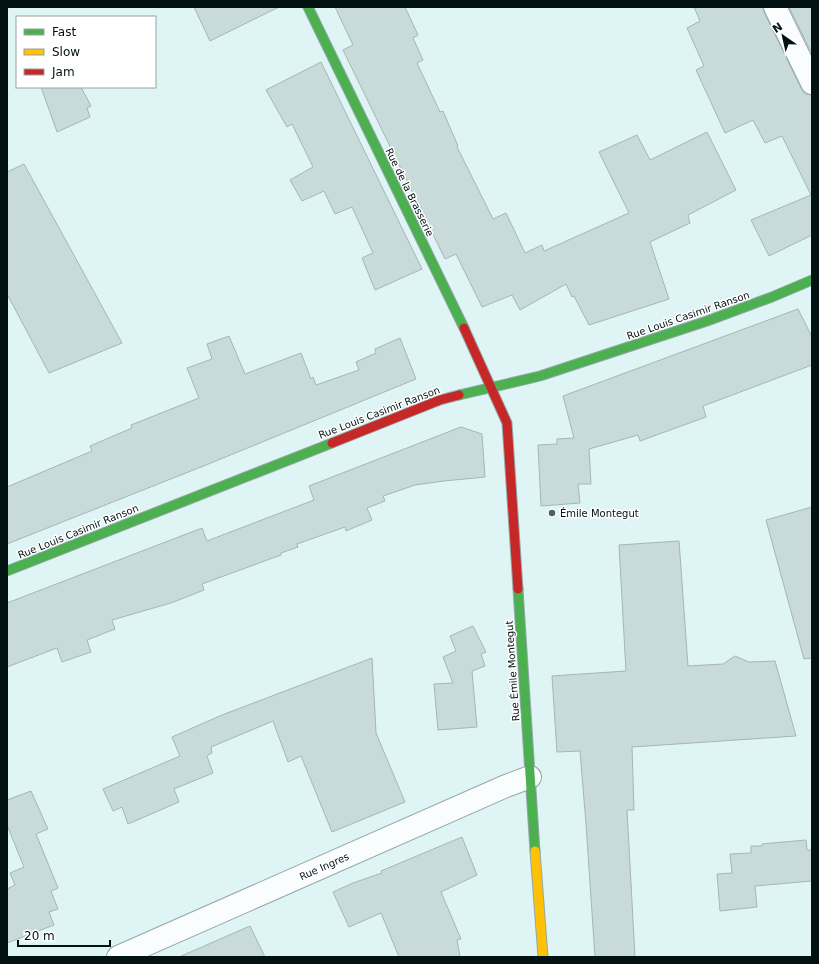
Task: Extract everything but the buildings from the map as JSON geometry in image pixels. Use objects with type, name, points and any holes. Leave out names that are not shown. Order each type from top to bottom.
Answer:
[{"type":"street","name":"Rue de la Brasserie","points":[[308,7],[492,387]]},
{"type":"street","points":[[775,7],[812,83]]},
{"type":"street","name":"Rue Louis Casimir Ranson","points":[[7,571],[440,400],[540,376],[562,369],[721,316],[812,280]]},
{"type":"street","name":"Rue Émile Montegut","points":[[492,387],[507,423],[543,957]]},
{"type":"street","name":"Rue Ingres","points":[[118,957],[491,792],[530,777]]},
{"type":"traffic: fast","points":[[308,7],[464,328]]},
{"type":"traffic: fast","points":[[459,395],[540,376],[707,321],[772,297],[812,280]]},
{"type":"traffic: fast","points":[[7,571],[332,443]]},
{"type":"traffic: fast","points":[[518,589],[535,851]]},
{"type":"traffic: slow","points":[[535,851],[543,957]]},
{"type":"traffic: jam","points":[[464,328],[507,423],[518,589]]},
{"type":"traffic: jam","points":[[332,443],[440,400],[459,395]]},
{"type":"place","name":"Émile Montegut","points":[[552,513]]}]
